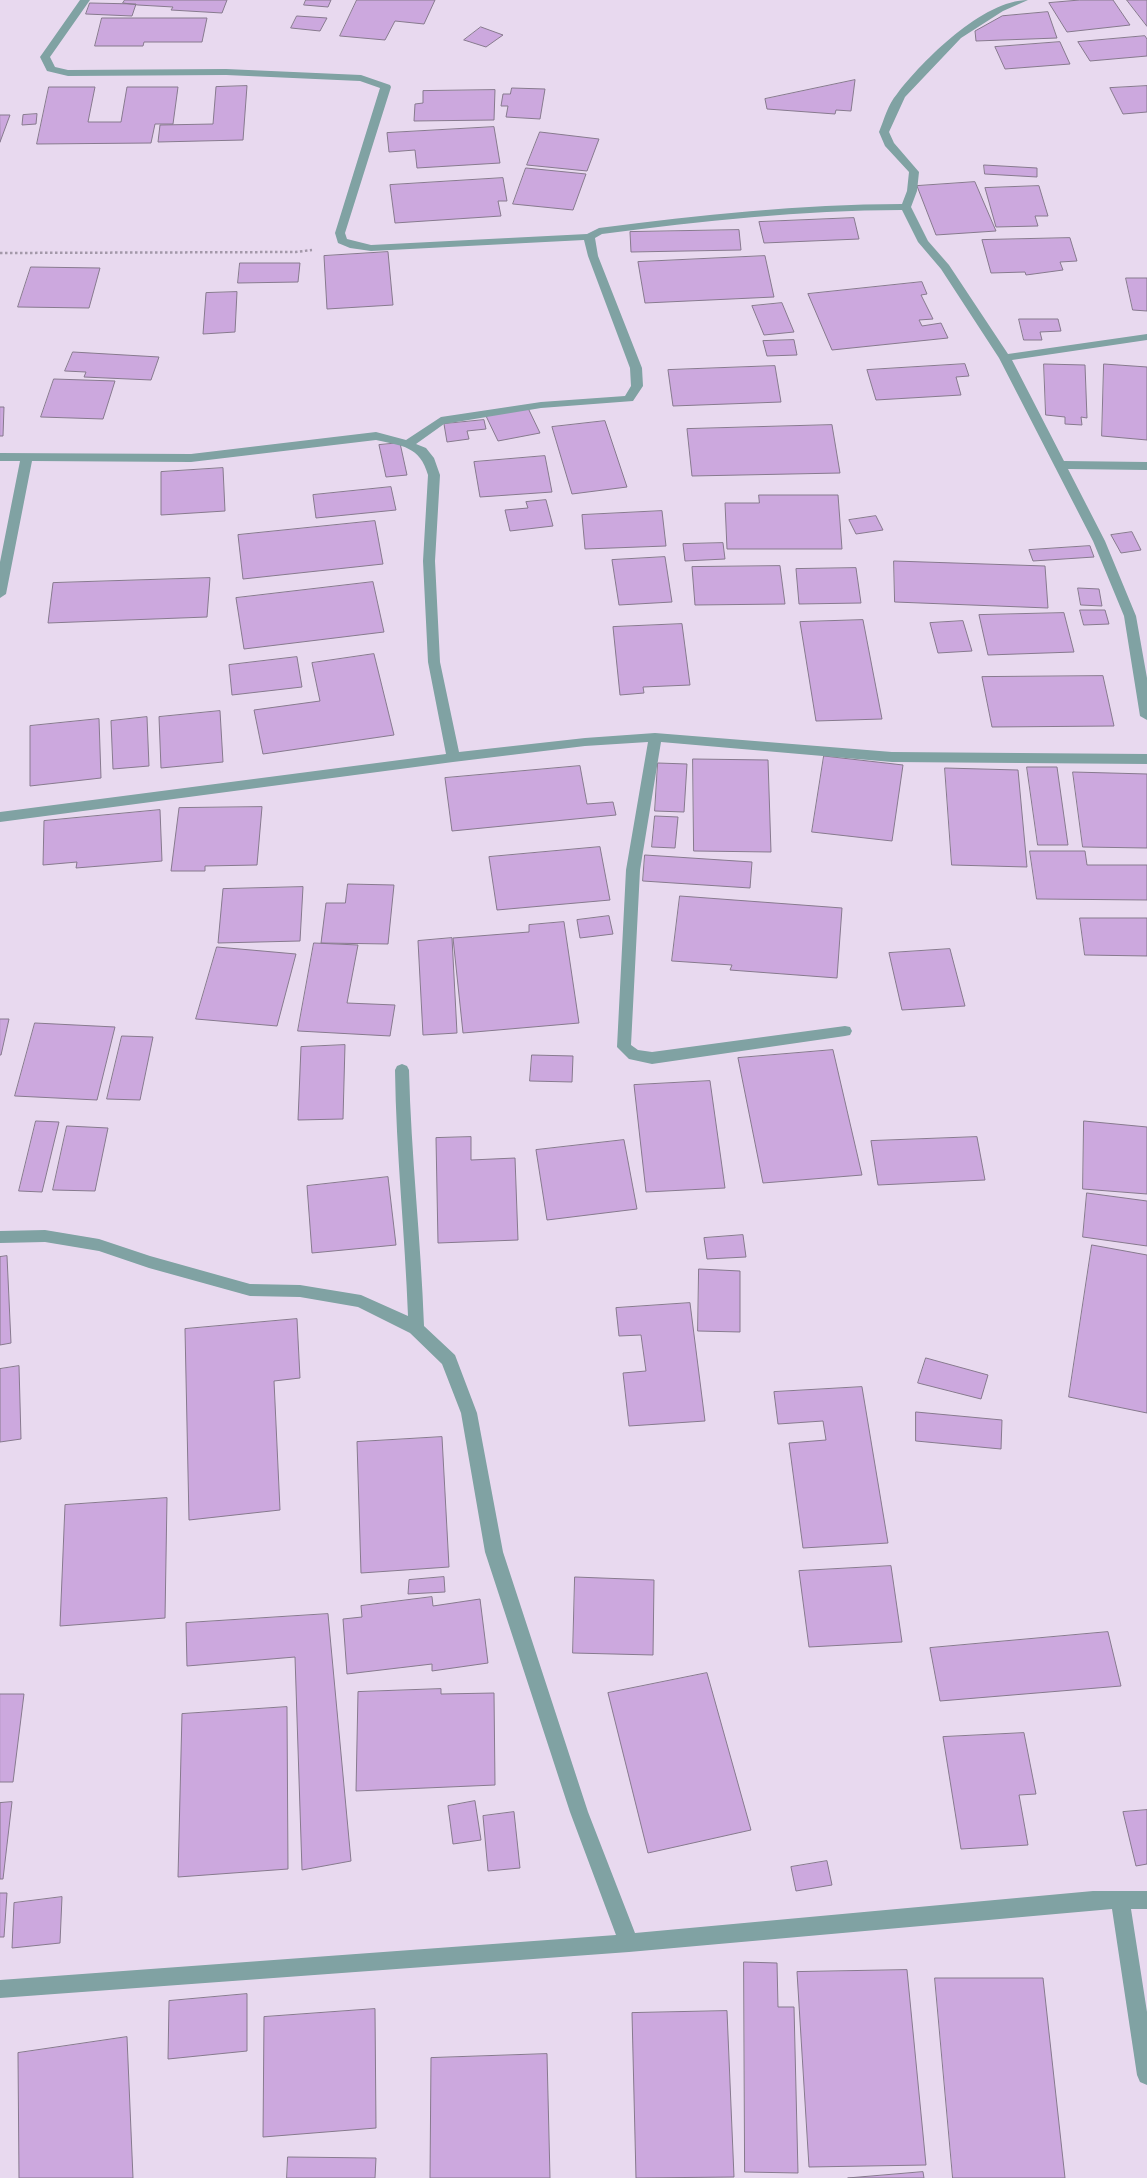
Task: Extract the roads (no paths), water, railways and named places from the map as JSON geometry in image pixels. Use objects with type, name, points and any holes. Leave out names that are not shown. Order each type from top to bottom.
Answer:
[{"type":"street","points":[[85,0],[45,57],[51,69],[68,73],[226,72],[361,78],[386,87],[340,233],[342,241],[350,245],[371,248],[589,237],[599,232],[690,219],[847,207],[906,207]]},
{"type":"street","points":[[1024,0],[1000,9],[958,36],[900,96],[884,132],[889,144],[914,172],[912,191],[906,207],[923,242],[945,267],[1005,358],[1099,540],[1130,616],[1147,716]]},
{"type":"street","points":[[408,444],[441,421],[541,405],[630,399],[637,386],[636,368],[597,269],[589,237]]},
{"type":"street","points":[[1005,358],[1147,337]]},
{"type":"street","points":[[0,457],[92,459],[191,458],[239,454],[337,439],[376,436],[408,444],[422,451],[430,461],[434,476],[429,561],[430,614],[434,662],[453,757]]},
{"type":"street","points":[[0,594],[27,457]]},
{"type":"street","points":[[1061,465],[1147,466]]},
{"type":"street","points":[[655,738],[633,870],[624,1047],[634,1055],[652,1058],[845,1031]]},
{"type":"street","points":[[0,817],[398,766],[453,757],[585,742],[655,738],[719,741],[892,757],[1147,759]]},
{"type":"street","points":[[402,1070],[403,1136],[413,1240],[416,1328]]},
{"type":"street","points":[[0,1237],[45,1236],[90,1244],[250,1290],[300,1291],[361,1301],[416,1328],[449,1360],[470,1413],[494,1552],[579,1812],[629,1944]]},
{"type":"street","points":[[0,1989],[629,1944],[1093,1900],[1147,1900]]},
{"type":"street","points":[[1120,1900],[1147,2075]]}]
